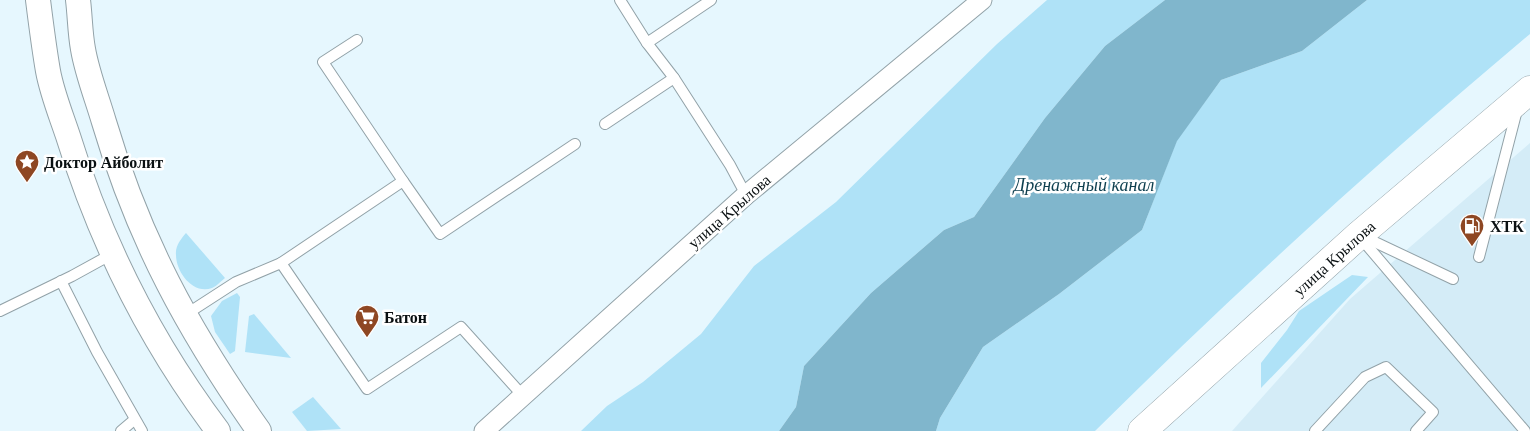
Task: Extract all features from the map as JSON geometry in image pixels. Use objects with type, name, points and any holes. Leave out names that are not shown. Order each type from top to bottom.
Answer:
[{"type":"main road","name":"улица Крылова","points":[[1142,431],[1359,235],[1526,100]]},
{"type":"street","points":[[38,0],[48,73],[83,185],[112,254],[164,351],[187,390],[218,431]]},
{"type":"street","points":[[78,0],[83,50],[118,170],[158,266],[184,316],[217,372],[259,431]]},
{"type":"street","name":"улица Крылова","points":[[484,431],[524,397],[746,195],[982,0]]},
{"type":"lane","points":[[620,0],[647,43],[674,78],[746,195]]},
{"type":"lane","points":[[647,43],[711,0]]},
{"type":"lane","points":[[357,40],[323,62],[440,234],[575,144]]},
{"type":"lane","points":[[605,124],[674,78]]},
{"type":"lane","points":[[1479,257],[1526,100]]},
{"type":"lane","points":[[184,316],[236,282],[281,263],[403,182]]},
{"type":"lane","points":[[1359,235],[1453,279]]},
{"type":"lane","points":[[1359,235],[1526,431]]},
{"type":"lane","points":[[0,311],[112,254]]},
{"type":"lane","points":[[281,263],[367,388],[461,327],[524,397]]},
{"type":"lane","points":[[61,281],[134,420],[142,431]]},
{"type":"lane","points":[[1315,431],[1365,377],[1386,367],[1433,412],[1416,431]]},
{"type":"lane","points":[[122,431],[134,420]]},
{"type":"shaded area","points":[[1047,0],[1165,0],[1105,46],[1045,118],[974,217],[944,230],[871,293],[804,366],[796,407],[779,431],[581,431],[607,406],[643,382],[701,334],[754,266],[836,202],[997,44]]},
{"type":"shaded area","points":[[1367,0],[1530,0],[1530,34],[1308,228],[1147,379],[1095,431],[936,431],[940,418],[983,347],[1059,294],[1142,230],[1177,140],[1221,80],[1302,51]]},
{"type":"shaded area","points":[[1530,143],[1530,431],[1232,431],[1350,299]]},
{"type":"shaded area","points":[[186,233],[225,278],[212,288],[198,288],[182,275],[177,262],[176,249]]},
{"type":"shaded area","points":[[1352,275],[1368,277],[1261,388],[1261,363],[1287,330],[1299,311]]},
{"type":"shaded area","points":[[237,293],[240,297],[235,351],[230,354],[215,332],[211,316],[222,301]]},
{"type":"shaded area","points":[[254,314],[291,358],[245,352],[249,316]]},
{"type":"shaded area","points":[[313,397],[341,429],[307,431],[292,412]]},
{"type":"water","name":"Дренажный канал","points":[[1165,0],[1367,0],[1302,51],[1221,80],[1177,141],[1142,230],[1059,294],[983,347],[940,418],[936,431],[779,431],[796,407],[804,366],[871,293],[944,230],[974,217],[1045,118],[1105,46]]},
{"type":"place","name":"Доктор Айболит","points":[[27,183]]},
{"type":"place","name":"ХТК","points":[[1472,247]]},
{"type":"place","name":"Батон","points":[[367,338]]}]
